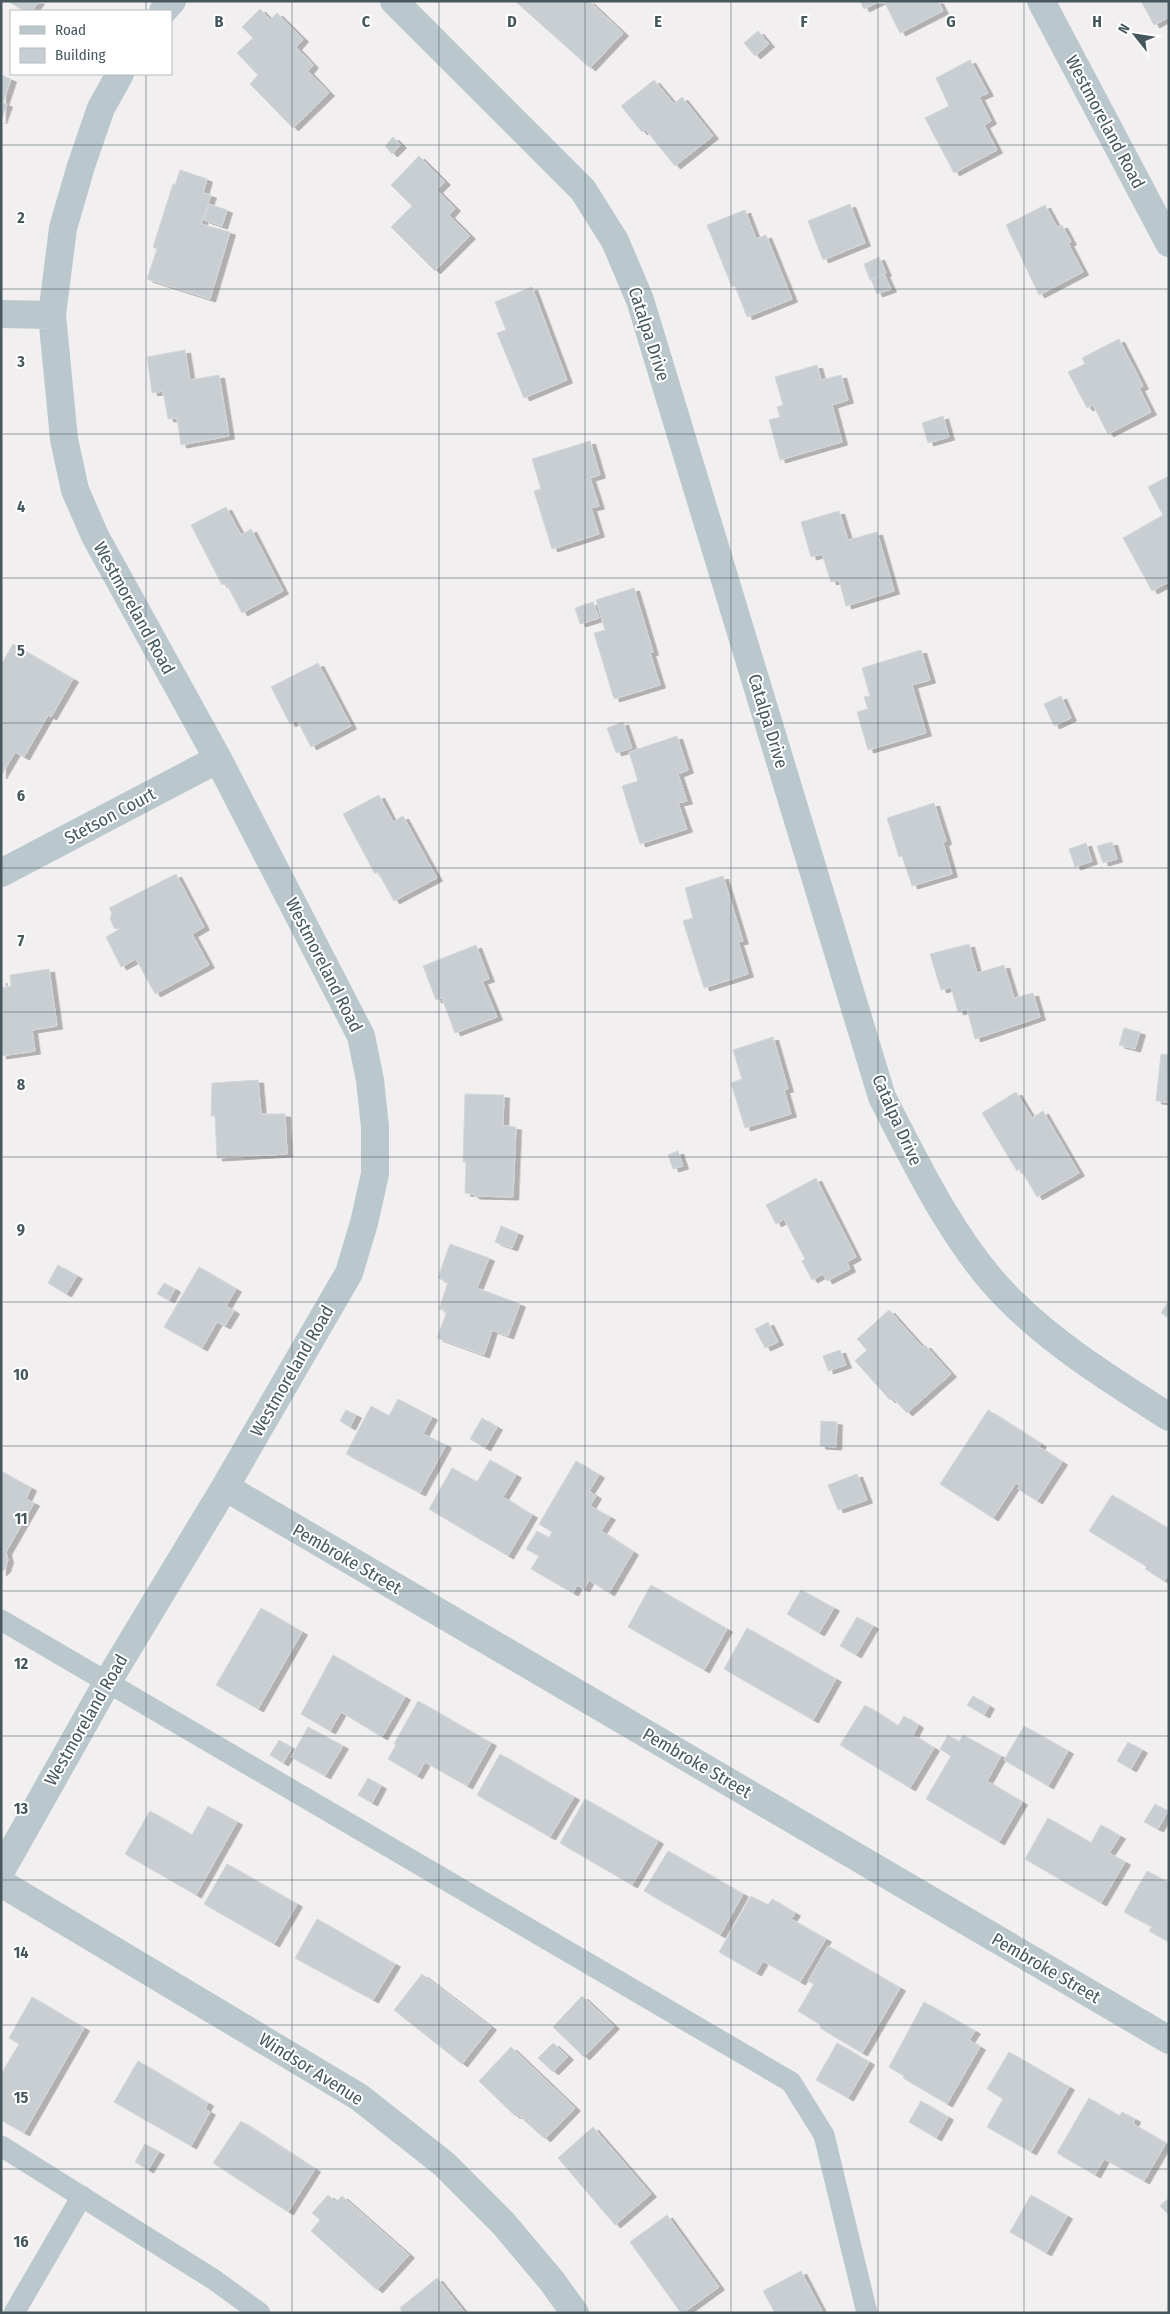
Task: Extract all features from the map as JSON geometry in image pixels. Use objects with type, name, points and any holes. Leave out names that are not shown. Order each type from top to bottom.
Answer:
[{"type":"street","name":"Catalpa Drive","points":[[394,1],[583,190],[615,241],[640,300],[882,1097],[922,1176],[967,1247],[1008,1299],[1062,1347],[1169,1417]]},
{"type":"street","name":"Westmoreland Road","points":[[1041,1],[1169,243]]},
{"type":"street","name":"Westmoreland Road","points":[[1,1871],[108,1681],[349,1273],[364,1223],[375,1174],[375,1127],[370,1080],[361,1036],[218,759],[95,536],[75,490],[64,439],[52,315],[66,219],[80,166],[101,108],[119,75]]},
{"type":"street","points":[[1,314],[52,315]]},
{"type":"street","name":"Stetson Court","points":[[1,873],[218,759]]},
{"type":"street","name":"Pembroke Street","points":[[224,1487],[1169,2040]]},
{"type":"street","name":"Windsor Avenue","points":[[1,1883],[358,2097],[444,2164],[504,2223],[552,2280],[575,2313]]},
{"type":"lane","points":[[1,1620],[791,2082],[824,2135],[868,2313]]},
{"type":"lane","points":[[1,2146],[214,2278],[260,2313]]},
{"type":"lane","points":[[14,2313],[82,2196]]},
{"type":"building","points":[[8,1],[39,1],[33,10],[22,10]]},
{"type":"building","points":[[515,1],[589,1],[623,33],[590,68]]},
{"type":"building","points":[[860,1],[880,1],[864,9]]},
{"type":"building","points":[[884,1],[938,1],[943,11],[900,33]]},
{"type":"building","points":[[1141,1],[1169,1],[1169,17],[1154,25]]},
{"type":"building","points":[[260,9],[270,20],[277,13],[303,39],[296,47],[313,65],[308,71],[329,93],[293,128],[250,84],[258,75],[237,53],[253,38],[242,27]]},
{"type":"building","points":[[758,31],[769,44],[755,56],[744,43]]},
{"type":"building","points":[[970,60],[988,93],[979,97],[991,121],[984,125],[997,150],[954,173],[925,118],[949,106],[936,78]]},
{"type":"building","points":[[1,75],[11,79],[3,103],[7,104],[1,121]]},
{"type":"building","points":[[654,80],[674,104],[682,97],[713,136],[675,166],[645,129],[642,132],[621,106]]},
{"type":"building","points":[[393,137],[401,145],[392,154],[385,146]]},
{"type":"building","points":[[419,156],[445,182],[437,190],[455,208],[449,215],[470,236],[435,271],[391,227],[412,206],[391,185]]},
{"type":"building","points":[[180,170],[207,179],[203,193],[211,195],[201,224],[230,232],[210,299],[147,279],[157,249],[153,247],[173,184],[175,185]]},
{"type":"building","points":[[209,204],[227,210],[222,226],[204,220]]},
{"type":"building","points":[[850,204],[865,243],[823,260],[808,221]]},
{"type":"building","points":[[1045,205],[1057,227],[1062,225],[1071,242],[1068,243],[1083,272],[1039,295],[1006,225]]},
{"type":"building","points":[[745,210],[756,239],[766,235],[792,299],[747,317],[735,286],[732,287],[707,225]]},
{"type":"building","points":[[879,257],[886,273],[870,280],[864,264]]},
{"type":"building","points":[[884,274],[891,289],[877,294],[871,279]]},
{"type":"building","points":[[532,287],[567,380],[524,398],[497,333],[506,330],[495,302]]},
{"type":"building","points":[[1119,339],[1143,386],[1139,388],[1151,412],[1108,434],[1093,405],[1087,408],[1068,372],[1085,364],[1082,358]]},
{"type":"building","points":[[185,350],[190,380],[219,375],[229,436],[181,445],[177,418],[168,419],[163,391],[152,393],[147,357]]},
{"type":"building","points":[[817,365],[821,380],[841,375],[848,400],[832,405],[842,442],[780,460],[769,420],[780,417],[777,407],[783,405],[775,377]]},
{"type":"building","points":[[943,416],[949,437],[928,443],[922,423]]},
{"type":"building","points":[[590,441],[600,475],[590,478],[599,506],[591,508],[599,534],[552,549],[534,491],[541,489],[532,459]]},
{"type":"building","points":[[1169,476],[1169,582],[1152,591],[1123,538],[1163,515],[1148,487]]},
{"type":"building","points":[[226,507],[241,535],[251,529],[283,591],[242,613],[226,583],[222,585],[191,525]]},
{"type":"building","points":[[839,511],[848,540],[877,532],[894,591],[846,606],[839,580],[831,582],[822,554],[811,557],[801,522]]},
{"type":"building","points":[[634,588],[653,652],[650,653],[660,685],[614,699],[594,633],[605,630],[596,600]]},
{"type":"building","points":[[593,602],[599,618],[580,624],[575,608]]},
{"type":"building","points":[[13,644],[73,679],[51,717],[48,715],[24,757],[15,752],[1,776],[1,665]]},
{"type":"building","points":[[921,650],[930,680],[912,685],[926,733],[868,750],[857,712],[868,709],[864,697],[870,696],[862,668]]},
{"type":"building","points":[[318,663],[351,726],[311,747],[297,720],[290,724],[271,687]]},
{"type":"building","points":[[1061,696],[1071,718],[1054,726],[1044,704]]},
{"type":"building","points":[[623,722],[632,748],[616,753],[607,728]]},
{"type":"building","points":[[677,736],[688,770],[678,774],[687,801],[678,803],[687,829],[640,844],[622,786],[638,781],[629,752]]},
{"type":"building","points":[[379,795],[393,822],[403,816],[437,878],[394,901],[378,872],[375,874],[343,814]]},
{"type":"building","points":[[934,803],[946,841],[943,843],[952,874],[912,886],[902,856],[899,857],[887,818]]},
{"type":"building","points":[[1112,842],[1117,859],[1103,863],[1097,846]]},
{"type":"building","points":[[1086,843],[1092,861],[1075,867],[1069,849]]},
{"type":"building","points":[[176,874],[204,927],[192,934],[209,965],[155,994],[136,959],[121,967],[106,937],[120,929],[114,928],[110,918],[112,913],[109,908]]},
{"type":"building","points":[[723,876],[743,941],[738,942],[748,974],[704,988],[683,921],[693,918],[685,888]]},
{"type":"building","points":[[969,944],[977,973],[1004,965],[1014,998],[1033,993],[1040,1017],[975,1039],[967,1009],[958,1012],[951,987],[941,990],[930,954]]},
{"type":"building","points":[[476,945],[489,979],[482,981],[497,1017],[455,1033],[442,998],[436,1000],[423,966]]},
{"type":"building","points":[[49,969],[57,1026],[32,1030],[35,1051],[1,1056],[1,980],[3,988],[11,986],[10,975]]},
{"type":"building","points":[[1124,1028],[1140,1032],[1135,1049],[1119,1045]]},
{"type":"building","points":[[773,1037],[788,1089],[784,1090],[791,1114],[745,1128],[731,1083],[742,1079],[733,1050]]},
{"type":"building","points":[[1161,1054],[1169,1055],[1169,1102],[1156,1101]]},
{"type":"building","points":[[258,1080],[261,1114],[285,1114],[287,1154],[217,1158],[215,1116],[211,1116],[212,1083]]},
{"type":"building","points":[[1016,1092],[1032,1118],[1043,1111],[1079,1173],[1037,1197],[1020,1168],[1017,1171],[982,1113]]},
{"type":"building","points":[[465,1094],[504,1095],[503,1126],[516,1127],[513,1197],[474,1196],[473,1194],[465,1193],[466,1162],[463,1162]]},
{"type":"building","points":[[678,1151],[683,1166],[673,1169],[668,1155]]},
{"type":"building","points":[[816,1178],[856,1257],[847,1262],[850,1269],[827,1281],[823,1274],[812,1280],[802,1261],[805,1259],[784,1219],[776,1224],[766,1205]]},
{"type":"building","points":[[501,1226],[518,1233],[512,1248],[495,1242]]},
{"type":"building","points":[[450,1244],[489,1258],[477,1288],[520,1304],[508,1336],[492,1330],[484,1355],[437,1338],[447,1311],[439,1309],[448,1282],[438,1278]]},
{"type":"building","points":[[58,1265],[77,1276],[66,1294],[48,1283]]},
{"type":"building","points":[[199,1267],[236,1289],[226,1306],[234,1311],[225,1326],[217,1322],[202,1348],[164,1327]]},
{"type":"building","points":[[164,1283],[175,1289],[169,1300],[157,1294]]},
{"type":"building","points":[[1169,1300],[1169,1318],[1161,1313]]},
{"type":"building","points":[[889,1310],[922,1347],[925,1345],[951,1374],[907,1413],[893,1398],[890,1400],[855,1361],[867,1350],[857,1339]]},
{"type":"building","points":[[768,1322],[778,1342],[765,1348],[755,1329]]},
{"type":"building","points":[[840,1350],[846,1365],[828,1371],[823,1356]]},
{"type":"building","points":[[398,1399],[432,1417],[423,1434],[446,1445],[420,1493],[346,1454],[371,1406],[389,1416]]},
{"type":"building","points":[[346,1410],[356,1415],[350,1427],[340,1421]]},
{"type":"building","points":[[988,1410],[1041,1444],[1039,1447],[1062,1462],[1037,1501],[1018,1489],[1020,1486],[1016,1483],[993,1518],[940,1484]]},
{"type":"building","points":[[482,1418],[497,1427],[485,1448],[470,1439]]},
{"type":"building","points":[[821,1421],[837,1422],[836,1447],[820,1446]]},
{"type":"building","points":[[490,1460],[516,1475],[503,1497],[532,1515],[508,1556],[429,1509],[452,1468],[477,1482]]},
{"type":"building","points":[[576,1461],[599,1475],[589,1491],[596,1496],[590,1506],[610,1517],[601,1531],[633,1552],[609,1593],[589,1580],[584,1589],[577,1585],[573,1593],[531,1569],[539,1556],[526,1549],[537,1531],[549,1538],[552,1532],[539,1524]]},
{"type":"building","points":[[1,1471],[31,1488],[26,1499],[34,1503],[6,1552],[8,1560],[5,1569],[1,1573]]},
{"type":"building","points":[[857,1474],[867,1500],[838,1510],[828,1485]]},
{"type":"building","points":[[1112,1495],[1169,1529],[1169,1573],[1164,1581],[1145,1569],[1147,1567],[1089,1531]]},
{"type":"building","points":[[651,1585],[727,1629],[704,1670],[628,1627]]},
{"type":"building","points":[[801,1590],[834,1608],[819,1633],[787,1614]]},
{"type":"building","points":[[261,1608],[302,1632],[258,1709],[216,1685]]},
{"type":"building","points":[[857,1617],[873,1626],[856,1655],[840,1646]]},
{"type":"building","points":[[747,1628],[836,1679],[813,1720],[724,1669]]},
{"type":"building","points":[[333,1655],[405,1697],[382,1737],[341,1712],[330,1731],[301,1714]]},
{"type":"building","points":[[973,1696],[989,1706],[984,1715],[967,1705]]},
{"type":"building","points":[[418,1701],[491,1743],[467,1786],[425,1762],[417,1776],[388,1759],[396,1745],[394,1744]]},
{"type":"building","points":[[865,1705],[898,1726],[904,1716],[918,1725],[913,1735],[934,1748],[910,1788],[840,1745]]},
{"type":"building","points":[[1024,1726],[1068,1751],[1048,1786],[1004,1760]]},
{"type":"building","points":[[308,1727],[343,1746],[325,1776],[291,1757]]},
{"type":"building","points":[[948,1735],[959,1742],[963,1735],[1001,1756],[987,1781],[1022,1802],[999,1842],[926,1799],[951,1756],[940,1749]]},
{"type":"building","points":[[279,1740],[292,1748],[283,1763],[270,1755]]},
{"type":"building","points":[[1128,1742],[1142,1750],[1131,1769],[1117,1761]]},
{"type":"building","points":[[500,1754],[574,1797],[550,1837],[477,1795]]},
{"type":"building","points":[[368,1778],[381,1786],[372,1803],[358,1795]]},
{"type":"building","points":[[585,1799],[658,1841],[632,1885],[560,1843]]},
{"type":"building","points":[[1155,1804],[1168,1811],[1158,1829],[1144,1822]]},
{"type":"building","points":[[208,1806],[237,1822],[196,1895],[125,1854],[150,1811],[192,1835]]},
{"type":"building","points":[[1048,1818],[1091,1843],[1101,1825],[1120,1836],[1109,1853],[1125,1862],[1101,1903],[1025,1859]]},
{"type":"building","points":[[668,1851],[743,1894],[720,1935],[644,1891]]},
{"type":"building","points":[[227,1864],[297,1904],[274,1944],[204,1904]]},
{"type":"building","points":[[1147,1871],[1169,1883],[1169,1942],[1149,1931],[1152,1927],[1124,1912]]},
{"type":"building","points":[[751,1896],[768,1905],[772,1899],[795,1913],[791,1919],[826,1939],[800,1982],[763,1961],[756,1973],[719,1952]]},
{"type":"building","points":[[317,1919],[395,1964],[373,2000],[295,1958]]},
{"type":"building","points":[[828,1946],[900,1988],[862,2053],[820,2028],[821,2025],[798,2011],[814,1984],[808,1981]]},
{"type":"building","points":[[422,1974],[491,2027],[462,2064],[394,2010]]},
{"type":"building","points":[[582,1996],[614,2026],[584,2057],[553,2027]]},
{"type":"building","points":[[32,1997],[84,2028],[24,2133],[1,2120],[1,2074],[19,2044],[9,2038]]},
{"type":"building","points":[[924,2002],[975,2031],[969,2040],[980,2047],[947,2104],[903,2078],[904,2076],[889,2067]]},
{"type":"building","points":[[553,2043],[568,2057],[553,2072],[538,2058]]},
{"type":"building","points":[[837,2043],[869,2062],[848,2098],[816,2080]]},
{"type":"building","points":[[511,2047],[575,2108],[545,2139],[517,2114],[515,2116],[479,2081]]},
{"type":"building","points":[[1009,2052],[1069,2087],[1031,2152],[987,2127],[1003,2099],[987,2089]]},
{"type":"building","points":[[138,2061],[208,2103],[205,2109],[210,2112],[191,2146],[114,2102]]},
{"type":"building","points":[[1089,2098],[1119,2116],[1122,2112],[1135,2119],[1133,2124],[1166,2143],[1144,2181],[1104,2159],[1095,2175],[1057,2153]]},
{"type":"building","points":[[921,2101],[948,2117],[936,2138],[909,2122]]},
{"type":"building","points":[[241,2121],[315,2169],[288,2212],[213,2163]]},
{"type":"building","points":[[593,2127],[651,2194],[615,2225],[558,2158]]},
{"type":"building","points":[[145,2144],[159,2152],[148,2170],[135,2162]]},
{"type":"building","points":[[328,2195],[336,2202],[342,2196],[409,2255],[377,2290],[311,2231],[320,2220],[312,2213]]},
{"type":"building","points":[[1031,2195],[1067,2216],[1046,2253],[1010,2232]]},
{"type":"building","points":[[1169,2198],[1169,2215],[1160,2206]]},
{"type":"building","points":[[667,2215],[719,2287],[683,2313],[681,2313],[630,2242]]},
{"type":"building","points":[[801,2271],[823,2313],[775,2313],[763,2291]]},
{"type":"building","points":[[437,2278],[465,2313],[403,2313],[400,2308]]}]
